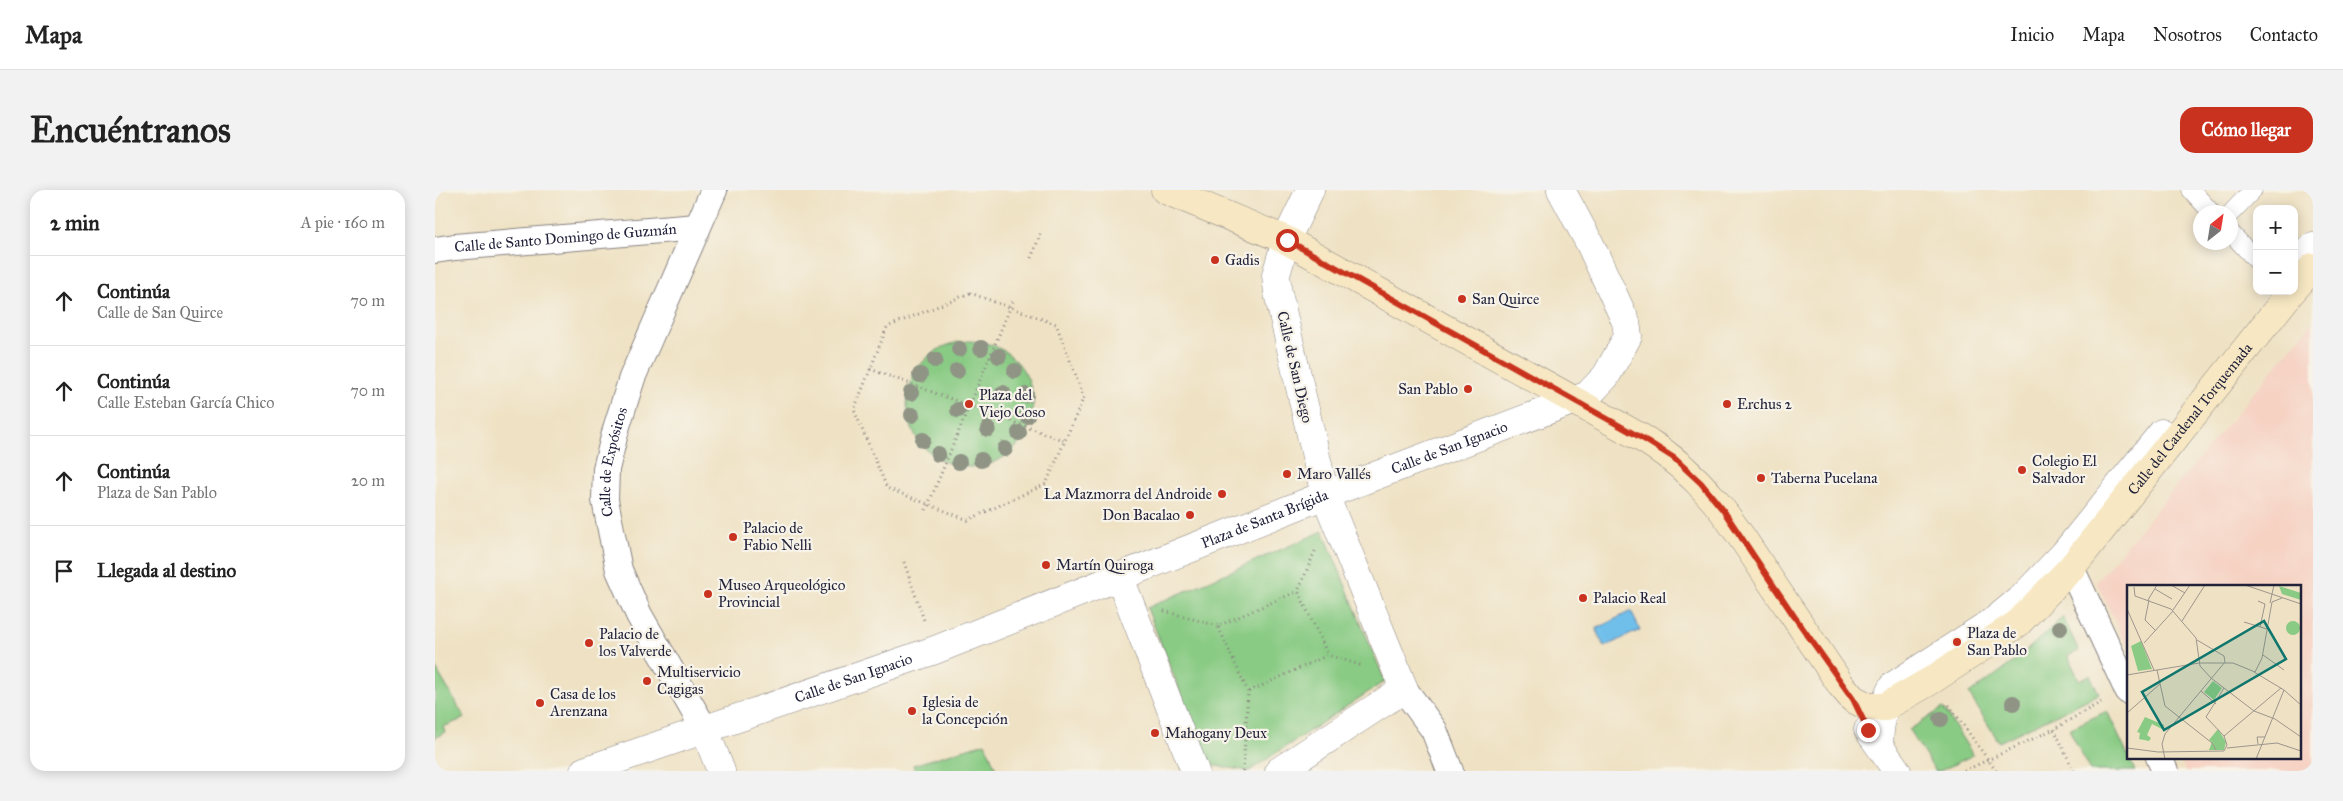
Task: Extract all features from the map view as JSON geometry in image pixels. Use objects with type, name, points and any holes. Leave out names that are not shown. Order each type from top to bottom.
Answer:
[{"type":"main road","points":[[1165,190],[1287,240],[1647,441],[1674,458],[1701,483],[1723,510],[1806,634],[1853,699],[1869,707],[1885,707],[2003,635],[2048,594],[2071,568],[2087,537]]},
{"type":"main road","name":"Calle del Cardenal Torquemada","points":[[2298,281],[2313,267]]},
{"type":"main road","name":"Calle del Cardenal Torquemada","points":[[2087,537],[2285,295]]},
{"type":"street","name":"Calle de Expósitos","points":[[705,730],[639,615],[619,570],[605,500],[606,469],[616,428],[632,378],[714,190]]},
{"type":"street","name":"Calle de San Diego","points":[[1309,190],[1287,240],[1277,274],[1278,294],[1328,504]]},
{"type":"street","name":"Calle de San Ignacio","points":[[1328,504],[1588,395],[1606,376],[1628,336],[1626,322],[1591,244],[1561,190]]},
{"type":"street","name":"Calle de Santo Domingo de Guzmán","points":[[435,250],[697,227]]},
{"type":"street","points":[[2298,265],[2313,247]]},
{"type":"street","name":"Plaza de Santa Brígida","points":[[1124,589],[1328,504],[1402,683]]},
{"type":"street","points":[[1879,744],[1885,707],[1893,686],[1995,620],[2023,597],[2087,537]]},
{"type":"street","points":[[2071,568],[2127,689]]},
{"type":"street","name":"Calle de San Ignacio","points":[[584,771],[935,650],[1124,589]]},
{"type":"street","points":[[1124,589],[1195,771]]},
{"type":"street","points":[[1279,771],[1402,683],[1433,730],[1450,771]]},
{"type":"street","points":[[1853,699],[1859,715],[1897,771]]},
{"type":"street","points":[[705,730],[721,771]]},
{"type":"street","points":[[2159,758],[2165,771]]},
{"type":"lane","points":[[2191,190],[2205,205]]},
{"type":"lane","points":[[2238,205],[2249,192]]},
{"type":"lane","points":[[2238,241],[2253,257]]},
{"type":"path","points":[[1031,258],[1041,233]]},
{"type":"path","points":[[970,293],[1056,324],[1084,397],[1046,484],[967,520],[887,488],[854,410],[870,369],[887,327],[970,293]]},
{"type":"path","points":[[925,510],[1013,300]]},
{"type":"path","points":[[870,369],[1065,441]]},
{"type":"path","points":[[1328,504],[1298,591],[1328,655],[1402,683]]},
{"type":"path","points":[[904,562],[935,650]]},
{"type":"path","points":[[1124,589],[1218,626],[1248,692],[1243,771]]},
{"type":"path","points":[[1218,626],[1298,591]]},
{"type":"path","points":[[1248,692],[1328,655]]},
{"type":"path","points":[[1964,771],[2054,729],[2127,689]]},
{"type":"path","points":[[1946,700],[1996,771]]},
{"type":"path","points":[[2054,729],[2074,771]]},
{"type":"shaded area","points":[[2313,322],[2313,771],[2185,771],[2179,758],[2301,758],[2301,585],[2127,585],[2127,647],[2096,582]]},
{"type":"green space","points":[[970,341],[994,346],[1014,360],[1028,380],[1033,404],[1028,428],[1014,448],[994,462],[970,467],[946,462],[926,448],[912,428],[907,404],[912,380],[926,360],[946,346]]},
{"type":"green space","points":[[1323,531],[1385,681],[1249,771],[1209,765],[1147,608]]},
{"type":"green space","points":[[2063,617],[2079,651],[2068,656],[2079,680],[2090,675],[2099,694],[1999,742],[1969,694],[2015,661]]},
{"type":"green space","points":[[435,667],[465,718],[443,727],[445,732],[435,738]]},
{"type":"green space","points":[[1943,708],[1973,755],[1940,771],[1935,771],[1909,730]]},
{"type":"green space","points":[[2107,711],[2127,754],[2127,758],[2129,758],[2135,771],[2090,771],[2069,729]]},
{"type":"green space","points":[[985,743],[997,771],[915,771],[913,765]]},
{"type":"water","points":[[1631,611],[1640,630],[1604,647],[1596,629]]},
{"type":"place","name":"Gadis","points":[[1215,260]]},
{"type":"place","name":"San Quirce","points":[[1462,299]]},
{"type":"place","name":"San Pablo","points":[[1468,389]]},
{"type":"place","name":"Plaza del Viejo Coso","points":[[969,404]]},
{"type":"place","name":"Erchus 2","points":[[1727,404]]},
{"type":"place","name":"Colegio El Salvador","points":[[2022,470]]},
{"type":"place","name":"Maro Vallés","points":[[1287,474]]},
{"type":"place","name":"Taberna Pucelana","points":[[1761,478]]},
{"type":"place","name":"La Mazmorra del Androide","points":[[1222,494]]},
{"type":"place","name":"Don Bacalao","points":[[1190,515]]},
{"type":"place","name":"Palacio de Fabio Nelli","points":[[733,537]]},
{"type":"place","name":"Martín Quiroga","points":[[1046,565]]},
{"type":"place","name":"Museo Arqueológico Provincial","points":[[708,594]]},
{"type":"place","name":"Palacio Real","points":[[1583,598]]},
{"type":"place","name":"Plaza de San Pablo","points":[[1957,642]]},
{"type":"place","name":"Palacio de los Valverde","points":[[589,643]]},
{"type":"place","name":"Multiservicio Cagigas","points":[[647,681]]},
{"type":"place","name":"Casa de los Arenzana","points":[[540,703]]},
{"type":"place","name":"Iglesia de la Concepción","points":[[912,711]]},
{"type":"place","name":"Mahogany Deux","points":[[1155,733]]},
{"type":"route","points":[[1287,240],[1647,441],[1674,458],[1701,483],[1723,510],[1841,685],[1853,699],[1859,715],[1868,730]]}]
